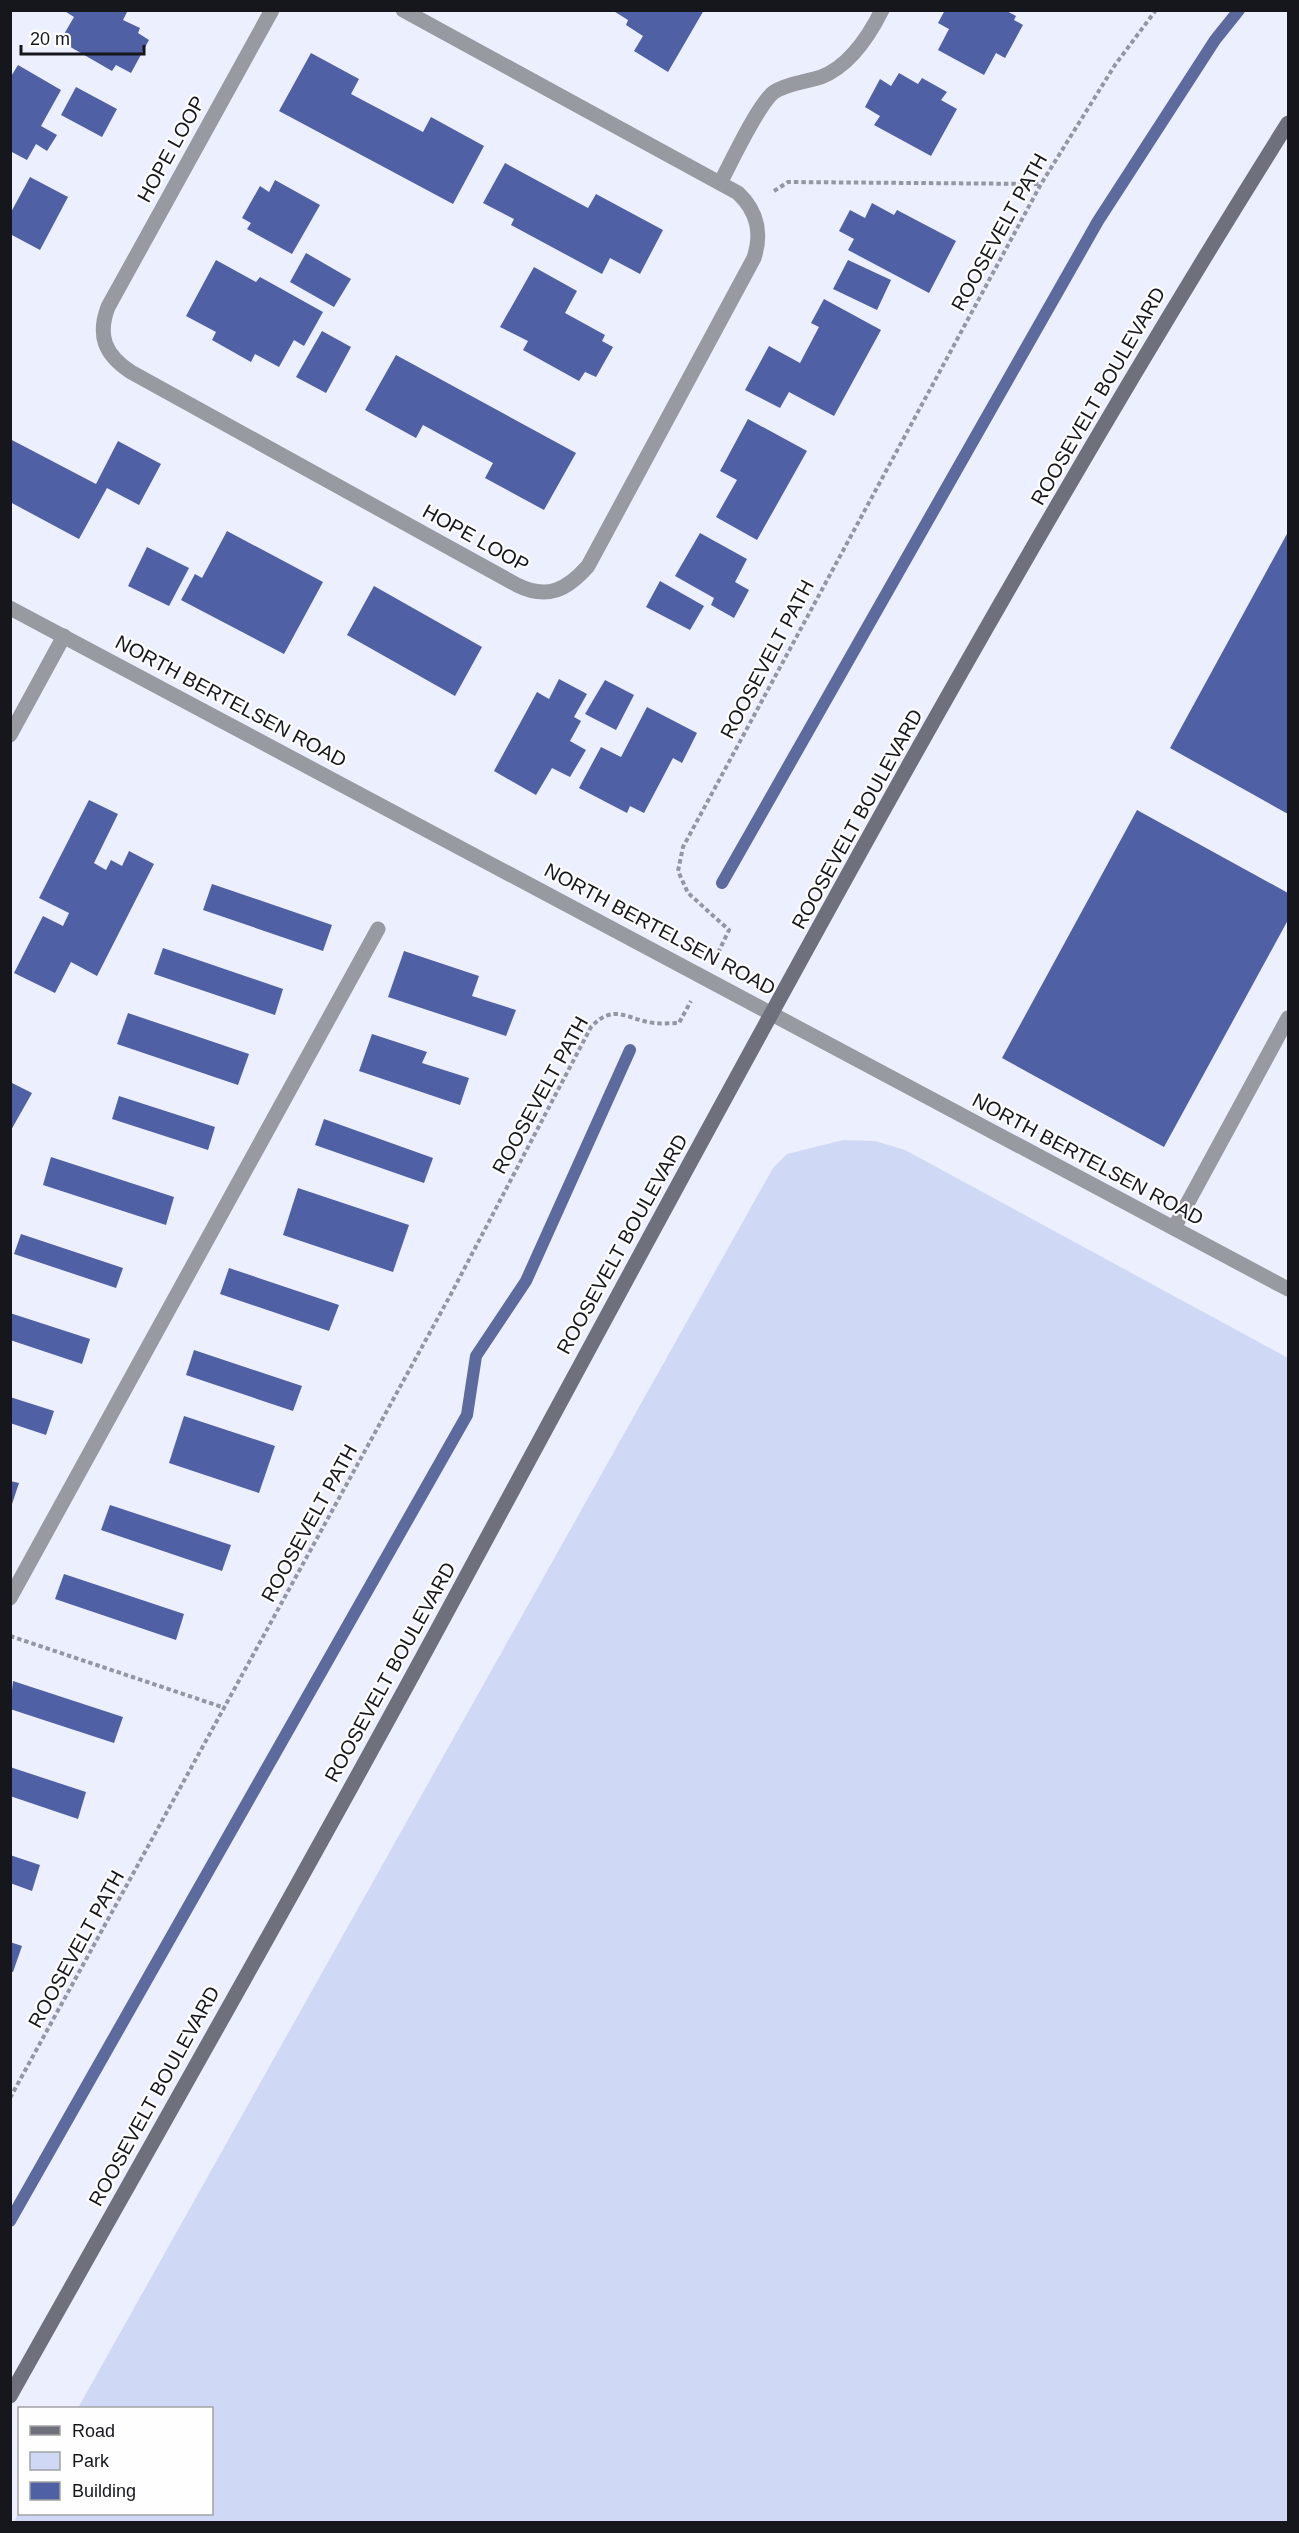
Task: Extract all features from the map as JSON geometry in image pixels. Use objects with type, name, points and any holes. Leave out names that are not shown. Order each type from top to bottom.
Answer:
[{"type":"main road","name":"ROOSEVELT BOULEVARD","points":[[10,2396],[397,1705],[606,1315],[772,1013],[1141,359],[1288,123]]},
{"type":"street","name":"HOPE LOOP","points":[[272,10],[108,307],[102,330],[105,348],[111,358],[131,372],[530,591],[555,592],[577,578],[588,566],[754,258],[759,233],[750,207]]},
{"type":"street","points":[[403,10],[738,193],[750,207]]},
{"type":"street","points":[[720,183],[767,99],[784,87],[822,76],[844,62],[858,49],[882,10]]},
{"type":"street","name":"NORTH BERTELSEN ROAD","points":[[10,608],[1288,1288]]},
{"type":"street","points":[[10,735],[64,636]]},
{"type":"street","points":[[10,1598],[378,928]]},
{"type":"street","points":[[1174,1228],[1288,1018]]},
{"type":"path","name":"ROOSEVELT PATH","points":[[10,2098],[451,1294],[591,1027],[602,1016],[617,1013],[653,1023],[679,1023],[705,976],[729,930],[688,893],[678,871],[683,847],[1041,184],[1115,65],[1156,10]]},
{"type":"path","points":[[750,207],[788,182],[1041,184]]},
{"type":"path","points":[[10,1636],[225,1708]]},
{"type":"green space","points":[[843,1140],[875,1141],[905,1150],[1288,1358],[1288,2522],[14,2522],[18,2514],[213,2515],[213,2407],[79,2407],[773,1168],[787,1154]]},
{"type":"building","points":[[63,10],[128,10],[123,20],[140,28],[138,33],[149,40],[131,73],[116,65],[112,71],[60,41],[74,17]]},
{"type":"building","points":[[612,10],[704,10],[668,72],[634,51],[643,36],[626,25],[628,20]]},
{"type":"building","points":[[945,10],[1005,10],[1016,16],[1014,20],[1023,25],[1005,58],[996,53],[984,75],[938,50],[949,29],[938,23]]},
{"type":"building","points":[[311,53],[359,79],[351,94],[423,132],[431,117],[484,146],[453,204],[279,111]]},
{"type":"building","points":[[18,65],[61,90],[41,126],[57,135],[47,151],[36,144],[27,160],[10,151],[10,78]]},
{"type":"building","points":[[899,73],[918,84],[922,78],[947,92],[941,100],[957,109],[931,156],[874,125],[880,116],[865,107],[880,79],[891,86]]},
{"type":"building","points":[[76,87],[117,109],[102,137],[61,115]]},
{"type":"building","points":[[505,163],[588,208],[596,194],[663,230],[640,274],[610,258],[602,274],[511,225],[514,219],[483,203]]},
{"type":"building","points":[[30,177],[68,197],[40,250],[10,234],[10,214]]},
{"type":"building","points":[[275,180],[320,205],[292,254],[247,229],[251,223],[242,218],[260,186],[269,192]]},
{"type":"building","points":[[872,203],[894,215],[897,210],[956,241],[929,293],[848,250],[854,239],[839,231],[850,210],[865,218]]},
{"type":"building","points":[[306,253],[351,279],[334,307],[290,282]]},
{"type":"building","points":[[216,260],[256,282],[260,277],[323,312],[304,346],[294,340],[279,367],[255,354],[251,362],[212,340],[216,332],[186,316]]},
{"type":"building","points":[[848,260],[891,280],[877,310],[833,289]]},
{"type":"building","points":[[534,267],[577,291],[565,313],[605,335],[602,341],[613,347],[596,377],[585,372],[579,381],[523,350],[528,341],[500,327]]},
{"type":"building","points":[[824,299],[881,330],[834,416],[789,392],[780,408],[745,390],[769,346],[800,363],[819,327],[811,323]]},
{"type":"building","points":[[322,331],[351,347],[326,393],[296,377]]},
{"type":"building","points":[[396,355],[576,453],[544,510],[485,478],[493,463],[423,425],[416,438],[365,410]]},
{"type":"building","points":[[748,419],[807,451],[757,540],[716,517],[737,480],[720,471]]},
{"type":"building","points":[[10,439],[96,484],[118,441],[161,464],[139,505],[107,488],[79,539],[10,502]]},
{"type":"building","points":[[227,531],[323,582],[284,654],[181,600],[195,574],[202,578]]},
{"type":"building","points":[[1288,532],[1288,814],[1170,748]]},
{"type":"building","points":[[700,533],[747,559],[735,582],[749,590],[734,618],[711,605],[714,598],[675,576]]},
{"type":"building","points":[[147,547],[189,568],[169,606],[128,586]]},
{"type":"building","points":[[660,581],[704,606],[690,630],[646,607]]},
{"type":"building","points":[[374,586],[482,647],[455,696],[347,635]]},
{"type":"building","points":[[559,679],[587,694],[574,717],[581,721],[570,741],[586,750],[570,777],[552,768],[536,795],[494,771],[537,692],[549,699]]},
{"type":"building","points":[[605,680],[634,695],[616,730],[585,714]]},
{"type":"building","points":[[647,707],[697,733],[682,763],[673,758],[644,813],[630,806],[627,813],[579,788],[601,747],[621,757]]},
{"type":"building","points":[[89,800],[118,814],[94,863],[106,870],[111,860],[122,866],[129,851],[154,864],[97,976],[71,962],[55,993],[14,973],[43,916],[63,926],[69,913],[39,898]]},
{"type":"building","points":[[1137,810],[1288,893],[1288,920],[1164,1147],[1002,1058]]},
{"type":"building","points":[[212,884],[332,925],[323,951],[203,910]]},
{"type":"building","points":[[163,948],[283,989],[275,1015],[154,974]]},
{"type":"building","points":[[404,951],[479,976],[472,996],[516,1010],[506,1036],[388,997]]},
{"type":"building","points":[[128,1013],[249,1054],[238,1085],[117,1044]]},
{"type":"building","points":[[372,1034],[427,1052],[422,1063],[469,1078],[460,1105],[359,1071]]},
{"type":"building","points":[[10,1082],[32,1093],[10,1132]]},
{"type":"building","points":[[119,1096],[215,1127],[208,1150],[112,1119]]},
{"type":"building","points":[[324,1119],[433,1158],[424,1183],[315,1145]]},
{"type":"building","points":[[51,1157],[174,1197],[166,1225],[43,1185]]},
{"type":"building","points":[[298,1188],[409,1225],[393,1272],[283,1235]]},
{"type":"building","points":[[21,1234],[123,1268],[116,1288],[14,1254]]},
{"type":"building","points":[[229,1268],[339,1305],[329,1331],[220,1294]]},
{"type":"building","points":[[10,1313],[90,1339],[82,1364],[10,1340]]},
{"type":"building","points":[[194,1350],[302,1386],[293,1411],[186,1375]]},
{"type":"building","points":[[10,1397],[54,1411],[46,1435],[10,1423]]},
{"type":"building","points":[[184,1416],[275,1446],[259,1493],[169,1463]]},
{"type":"building","points":[[10,1481],[19,1483],[11,1507],[10,1507]]},
{"type":"building","points":[[110,1505],[231,1545],[222,1571],[101,1530]]},
{"type":"building","points":[[64,1574],[184,1614],[176,1640],[55,1599]]},
{"type":"building","points":[[13,1681],[123,1717],[114,1743],[10,1709]]},
{"type":"building","points":[[10,1767],[86,1792],[78,1819],[10,1796]]},
{"type":"building","points":[[10,1855],[40,1865],[32,1891],[10,1883]]},
{"type":"building","points":[[10,1942],[22,1946],[13,1972],[10,1971]]},
{"type":"waterway","points":[[722,883],[1098,221],[1215,40],[1239,10]]},
{"type":"waterway","points":[[10,2221],[467,1415],[476,1356],[526,1281],[630,1050]]}]
